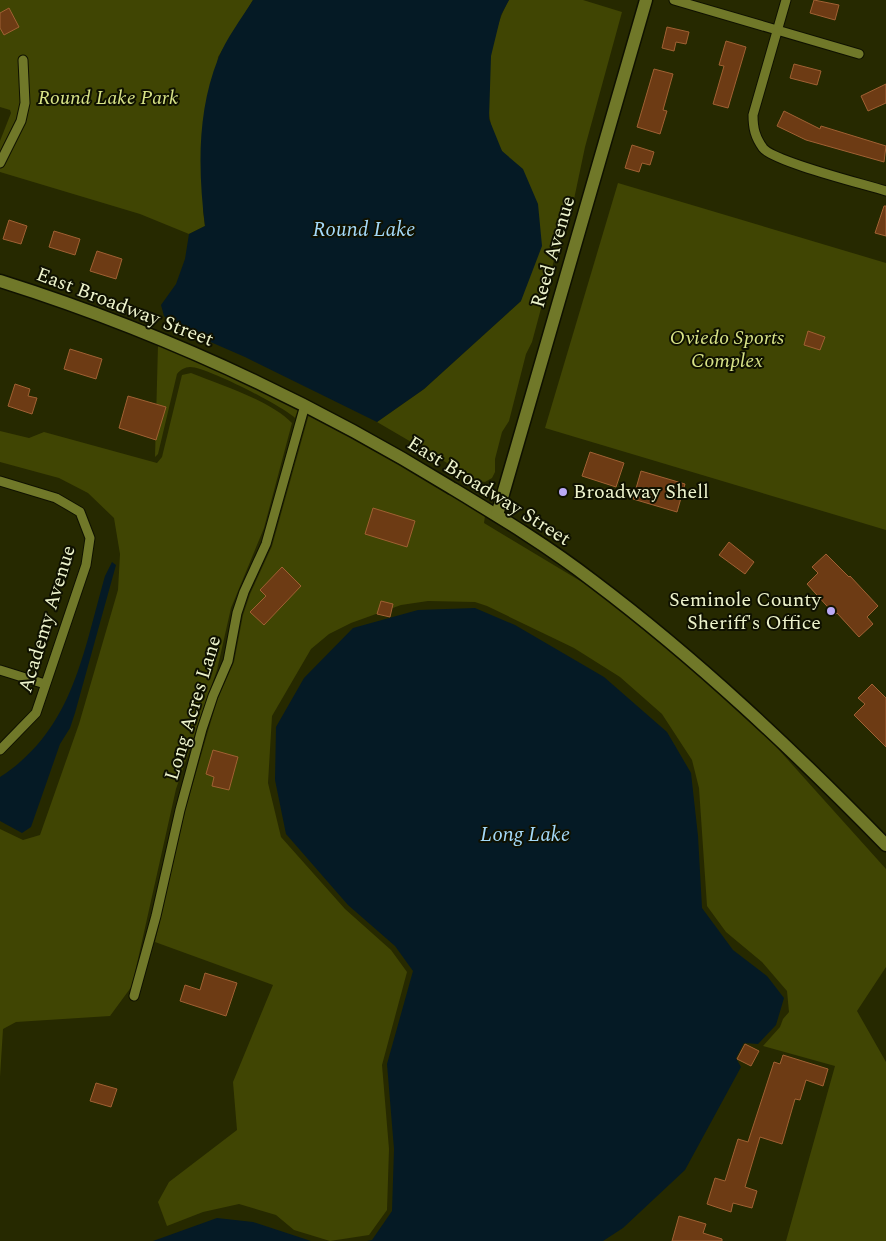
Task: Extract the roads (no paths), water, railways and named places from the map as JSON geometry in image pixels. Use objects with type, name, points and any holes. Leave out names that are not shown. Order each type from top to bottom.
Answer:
[{"type":"main road","name":"Reed Avenue","points":[[496,515],[646,0]]},
{"type":"main road","name":"East Broadway Street","points":[[0,281],[71,303],[183,348],[305,404],[399,456],[496,515],[592,580],[696,664],[808,766],[886,845]]},
{"type":"street","points":[[674,0],[859,54]]},
{"type":"street","points":[[786,0],[753,115],[753,130],[764,149],[780,159],[886,191]]},
{"type":"street","points":[[0,163],[20,121],[25,103],[23,60]]},
{"type":"street","name":"Long Acres Lane","points":[[134,996],[156,916],[180,810],[202,730],[212,696],[228,661],[237,613],[244,592],[266,544],[305,404]]},
{"type":"street","name":"Academy Avenue","points":[[0,481],[56,498],[80,512],[90,538],[86,565],[36,713],[0,750]]},
{"type":"street","points":[[0,670],[45,684]]},
{"type":"water","name":"Round Lake","points":[[253,0],[509,0],[501,15],[491,56],[489,119],[502,151],[523,169],[538,204],[542,246],[521,301],[424,389],[377,422],[245,357],[176,327],[164,316],[161,305],[176,284],[185,259],[189,234],[205,226],[200,163],[203,120],[211,79],[225,44]]},
{"type":"water","points":[[112,562],[116,565],[75,713],[70,728],[60,744],[31,827],[22,833],[0,821],[0,777],[25,758],[44,737],[60,713],[72,688],[90,633],[105,576]]},
{"type":"water","name":"Long Lake","points":[[475,608],[515,625],[604,677],[667,732],[691,773],[698,836],[702,908],[733,950],[767,976],[784,998],[776,1025],[758,1044],[744,1043],[736,1058],[741,1067],[685,1170],[623,1228],[603,1241],[367,1241],[372,1240],[392,1211],[394,1149],[387,1064],[413,971],[395,946],[348,905],[286,834],[275,780],[276,727],[304,678],[353,628],[418,610]]},
{"type":"water","points":[[217,1218],[253,1222],[311,1241],[153,1241]]},
{"type":"place","name":"Broadway Shell","points":[[563,492]]},
{"type":"place","name":"Seminole County Sheriff's Office","points":[[831,611]]},
{"type":"park label","name":"Round Lake Park","points":[[108,98]]},
{"type":"park label","name":"Oviedo Sports Complex","points":[[727,350]]}]
